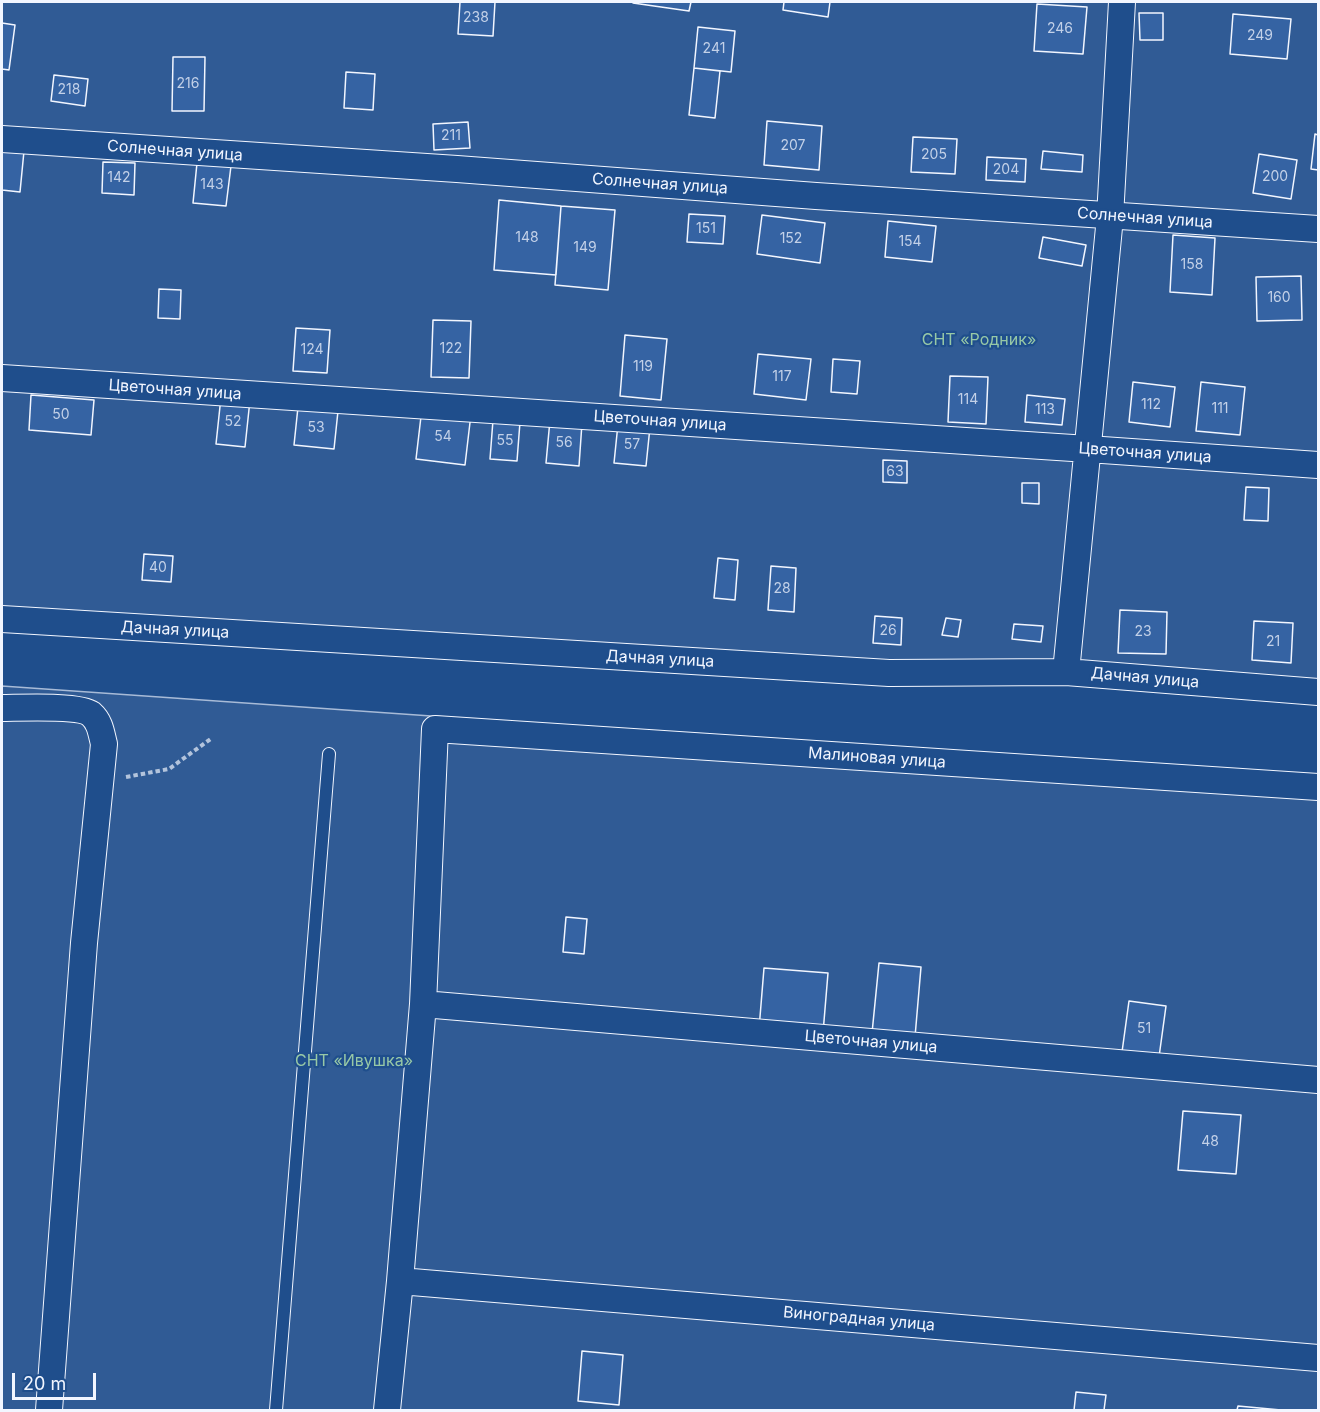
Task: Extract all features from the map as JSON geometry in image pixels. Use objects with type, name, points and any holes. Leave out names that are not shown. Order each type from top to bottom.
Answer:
[{"type":"street","points":[[1066,672],[1110,217],[1122,2]]},
{"type":"street","name":"Солнечная улица","points":[[2,139],[456,169],[1110,217],[1318,229]]},
{"type":"street","name":"Цветочная улица","points":[[2,378],[1318,465]]},
{"type":"street","name":"Дачная улица","points":[[2,619],[889,673],[1066,672],[1318,692]]},
{"type":"street","points":[[2,708],[62,708],[89,712],[99,723],[104,744],[84,943],[49,1410]]},
{"type":"street","name":"Малиновая улица","points":[[423,1004],[435,729],[1318,788]]},
{"type":"street","points":[[387,1410],[423,1004]]},
{"type":"street","name":"Цветочная улица","points":[[423,1004],[1318,1080]]},
{"type":"street","name":"Виноградная улица","points":[[400,1281],[1318,1358]]},
{"type":"lane","points":[[276,1410],[329,754]]},
{"type":"path","points":[[118,778],[169,769],[212,738]]},
{"type":"shaded area","name":"СНТ «Родник»","points":[[2,2],[1318,2],[1318,699],[2,619]]},
{"type":"shaded area","name":"СНТ «Ивушка»","points":[[2,686],[1318,778],[1318,1410],[2,1410]]},
{"type":"building","points":[[460,2],[495,2],[493,36],[458,34]]},
{"type":"building","points":[[633,2],[691,2],[689,11]]},
{"type":"building","points":[[784,2],[830,2],[828,17],[783,10]]},
{"type":"building","points":[[1037,4],[1087,7],[1083,54],[1034,51]]},
{"type":"building","points":[[1139,13],[1163,13],[1163,40],[1140,40]]},
{"type":"building","points":[[1233,14],[1291,19],[1287,59],[1230,54]]},
{"type":"building","points":[[2,23],[15,25],[9,70],[2,69]]},
{"type":"building","points":[[698,27],[735,31],[731,72],[694,68]]},
{"type":"building","points":[[173,57],[205,57],[204,111],[172,111]]},
{"type":"building","points":[[694,68],[720,71],[715,118],[689,115]]},
{"type":"building","points":[[346,72],[375,74],[373,110],[344,108]]},
{"type":"building","points":[[54,75],[88,79],[85,106],[51,101]]},
{"type":"building","points":[[767,121],[822,126],[819,170],[764,165]]},
{"type":"building","points":[[468,122],[470,148],[434,150],[433,124]]},
{"type":"building","points":[[1315,134],[1318,135],[1318,170],[1311,169]]},
{"type":"building","points":[[913,137],[957,139],[955,174],[911,172]]},
{"type":"building","points":[[2,149],[24,151],[20,192],[2,190]]},
{"type":"building","points":[[1043,151],[1083,155],[1082,172],[1041,169]]},
{"type":"building","points":[[1259,154],[1297,160],[1291,199],[1253,193]]},
{"type":"building","points":[[987,157],[1026,159],[1025,182],[986,180]]},
{"type":"building","points":[[103,162],[135,163],[134,195],[102,193]]},
{"type":"building","points":[[197,163],[231,166],[226,206],[193,203]]},
{"type":"building","points":[[499,200],[561,206],[556,275],[494,270]]},
{"type":"building","points":[[561,206],[615,210],[608,290],[555,285]]},
{"type":"building","points":[[689,214],[725,216],[723,244],[687,242]]},
{"type":"building","points":[[762,215],[825,223],[820,263],[757,254]]},
{"type":"building","points":[[888,221],[936,226],[932,262],[885,257]]},
{"type":"building","points":[[1173,235],[1215,238],[1212,295],[1170,292]]},
{"type":"building","points":[[1043,237],[1086,245],[1082,266],[1039,258]]},
{"type":"building","points":[[1301,276],[1302,320],[1257,321],[1256,277]]},
{"type":"building","points":[[159,289],[181,290],[180,319],[158,318]]},
{"type":"building","points":[[433,320],[471,321],[469,378],[431,377]]},
{"type":"building","points":[[296,328],[330,330],[327,373],[293,371]]},
{"type":"building","points":[[625,335],[667,339],[661,400],[620,396]]},
{"type":"building","points":[[758,354],[811,359],[806,400],[754,394]]},
{"type":"building","points":[[833,359],[860,361],[857,394],[831,392]]},
{"type":"building","points":[[950,376],[988,377],[986,424],[948,422]]},
{"type":"building","points":[[1133,382],[1175,387],[1170,427],[1129,422]]},
{"type":"building","points":[[1201,382],[1245,387],[1240,435],[1196,431]]},
{"type":"building","points":[[31,395],[94,400],[91,435],[29,430]]},
{"type":"building","points":[[1027,395],[1065,399],[1062,425],[1025,422]]},
{"type":"building","points":[[221,397],[250,400],[245,447],[216,444]]},
{"type":"building","points":[[298,407],[338,411],[334,449],[294,445]]},
{"type":"building","points":[[422,408],[471,414],[465,465],[416,459]]},
{"type":"building","points":[[493,420],[520,422],[517,461],[490,459]]},
{"type":"building","points":[[550,420],[582,423],[579,466],[546,463]]},
{"type":"building","points":[[618,424],[650,427],[646,466],[614,463]]},
{"type":"building","points":[[883,460],[907,461],[907,483],[883,482]]},
{"type":"building","points":[[1022,483],[1039,483],[1039,504],[1022,503]]},
{"type":"building","points":[[1246,487],[1269,488],[1268,521],[1244,520]]},
{"type":"building","points":[[144,554],[173,556],[171,582],[142,580]]},
{"type":"building","points":[[718,558],[738,560],[735,600],[714,598]]},
{"type":"building","points":[[771,566],[796,568],[794,612],[768,610]]},
{"type":"building","points":[[1120,610],[1167,612],[1166,654],[1118,653]]},
{"type":"building","points":[[875,616],[902,618],[901,645],[873,643]]},
{"type":"building","points":[[946,618],[961,620],[958,637],[942,635]]},
{"type":"building","points":[[1254,621],[1293,623],[1291,663],[1252,660]]},
{"type":"building","points":[[1014,624],[1043,626],[1041,642],[1012,639]]},
{"type":"building","points":[[566,917],[587,919],[584,954],[563,952]]},
{"type":"building","points":[[879,963],[921,967],[915,1037],[872,1033]]},
{"type":"building","points":[[764,968],[828,973],[823,1033],[759,1029]]},
{"type":"building","points":[[1129,1001],[1166,1006],[1159,1057],[1122,1052]]},
{"type":"building","points":[[1183,1111],[1241,1115],[1236,1174],[1178,1170]]},
{"type":"building","points":[[582,1351],[623,1355],[619,1405],[578,1401]]},
{"type":"building","points":[[1076,1392],[1106,1395],[1104,1410],[1074,1410]]},
{"type":"building","points":[[1238,1406],[1281,1410],[1237,1410]]}]
